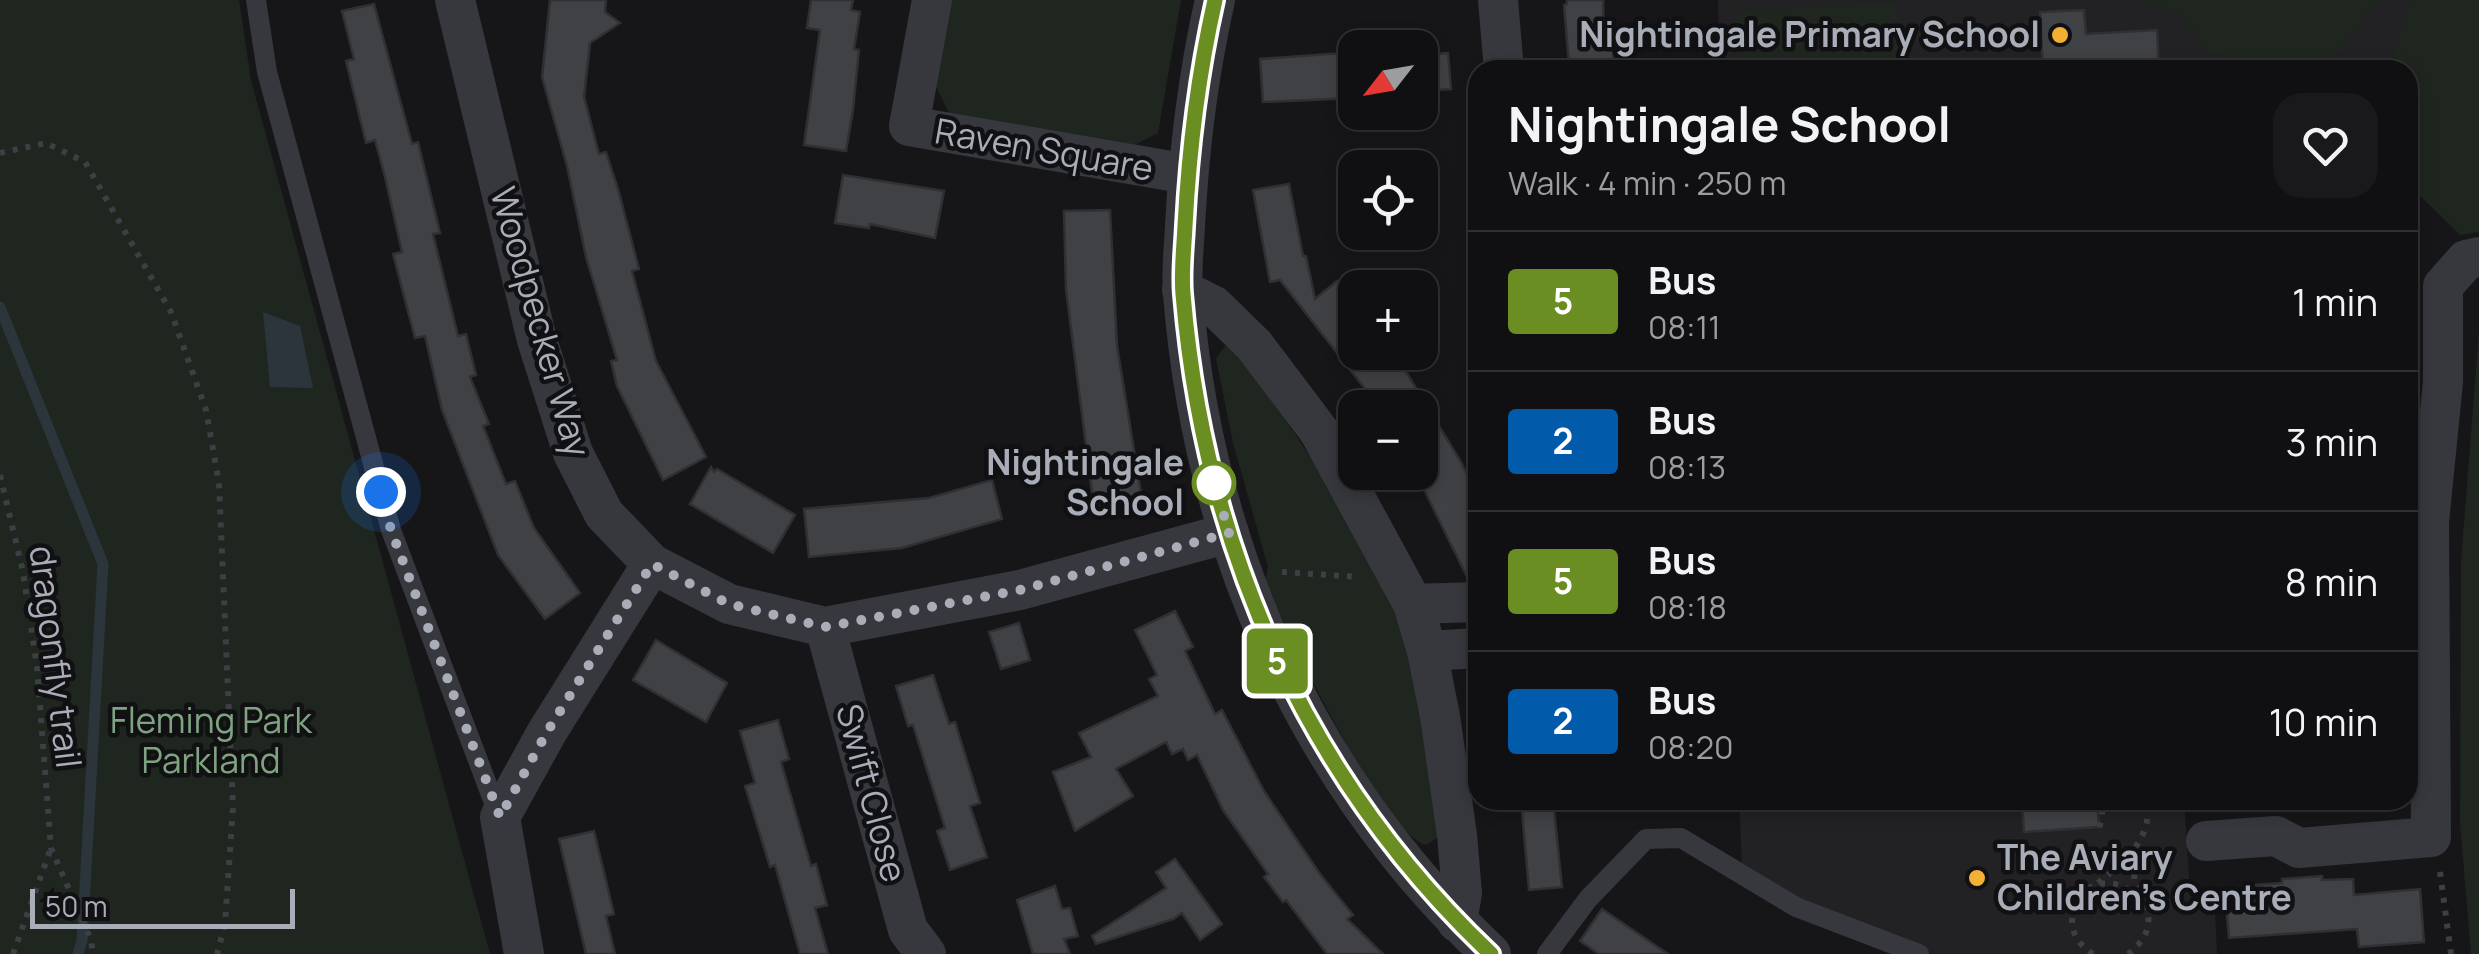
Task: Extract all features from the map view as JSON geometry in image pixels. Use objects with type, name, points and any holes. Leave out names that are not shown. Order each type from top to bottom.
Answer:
[{"type":"street","name":"Woodpecker Way","points":[[455,0],[537,340],[573,453],[604,514],[652,564],[729,604],[825,627],[1235,551]]},
{"type":"street","name":"Raven Square","points":[[932,0],[909,126],[1188,174]]},
{"type":"street","points":[[1215,0],[1200,68],[1188,174],[1182,290],[1211,471],[1235,551],[1283,674],[1321,745],[1403,860],[1491,954]]},
{"type":"street","points":[[1498,0],[1503,60]]},
{"type":"street","points":[[2206,842],[2276,836],[2299,848],[2431,837],[2418,523],[2443,382],[2443,286],[2466,260],[2479,257]]},
{"type":"street","points":[[1182,290],[1214,306],[1254,345],[1308,416],[1354,491],[1407,592],[1427,651],[1457,835],[1462,893],[1457,922]]},
{"type":"street","points":[[524,954],[500,817],[547,732],[652,564]]},
{"type":"street","points":[[1407,592],[1468,601]]},
{"type":"street","name":"Swift Close","points":[[825,627],[908,930],[926,954]]},
{"type":"street","points":[[1427,651],[1468,649]]},
{"type":"lane","points":[[256,0],[267,72],[391,530],[500,817]]},
{"type":"lane","points":[[1547,954],[1588,898],[1646,839],[1681,838],[1796,907],[1919,954]]},
{"type":"path","points":[[0,153],[46,142],[85,162],[171,312],[206,410],[219,483],[232,808],[226,924],[217,954]]},
{"type":"path","name":"dragonfly trail","points":[[0,476],[23,572],[37,666],[52,848],[93,954]]},
{"type":"path","points":[[1235,551],[1407,592]]},
{"type":"path","points":[[2098,827],[2102,810]]},
{"type":"path","points":[[2092,954],[2081,946],[2072,923],[2079,899],[2137,846],[2145,832],[2146,810]]},
{"type":"path","points":[[2431,837],[2444,892],[2451,954]]},
{"type":"path","points":[[2128,954],[2145,936],[2148,924],[2134,882],[2137,846]]},
{"type":"path","points":[[12,954],[52,848]]},
{"type":"path","points":[[2093,887],[2110,882],[2123,885],[2142,900]]},
{"type":"shaded area","name":"Nightingale Primary School","points":[[1718,0],[2410,0],[2395,60],[1720,60]]},
{"type":"shaded area","points":[[263,312],[300,326],[313,388],[270,387]]},
{"type":"shaded area","name":"The Aviary Children's Centre","points":[[1739,810],[2185,810],[2190,892],[2214,892],[2217,954],[1932,954],[1807,903],[1742,863]]},
{"type":"green space","name":"Fleming Park Parkland","points":[[0,0],[239,0],[251,80],[490,954],[0,954]]},
{"type":"green space","points":[[948,0],[1181,0],[1158,133],[1127,149],[951,117],[933,80]]},
{"type":"green space","points":[[2144,0],[2379,0],[2331,60],[2240,60],[2207,52],[2182,16]]},
{"type":"green space","points":[[2409,0],[2479,0],[2479,232],[2460,235],[2418,194],[2418,60],[2393,60]]},
{"type":"green space","points":[[1897,2],[1900,60],[1736,60],[1734,11]]},
{"type":"green space","points":[[2479,331],[2479,954],[2471,954],[2460,823],[2461,562]]},
{"type":"green space","points":[[1235,344],[1373,551],[1414,660],[1439,837],[1426,845],[1407,833],[1361,770],[1265,582],[1268,567],[1233,443],[1216,358],[1225,346]]},
{"type":"building","points":[[550,0],[606,0],[605,12],[620,23],[590,43],[584,97],[599,154],[606,152],[618,189],[639,269],[632,271],[656,361],[706,457],[663,480],[617,386],[611,361],[617,360],[586,257],[567,166],[542,77]]},
{"type":"building","points":[[811,0],[853,0],[851,10],[860,12],[846,151],[804,145],[820,30],[807,28]]},
{"type":"building","points":[[1567,0],[1603,0],[1604,36],[1612,35],[1613,60],[1569,60],[1564,5]]},
{"type":"building","points":[[374,4],[412,144],[418,142],[440,233],[433,234],[458,336],[466,334],[476,375],[470,377],[489,424],[483,426],[506,484],[515,481],[534,528],[580,593],[545,619],[498,555],[442,410],[425,336],[415,338],[393,254],[402,252],[385,177],[375,140],[366,143],[346,61],[354,59],[342,11]]},
{"type":"building","points":[[2084,10],[2086,34],[2157,30],[2158,60],[2042,60],[2040,12]]},
{"type":"building","points":[[1338,53],[1338,99],[1263,102],[1260,59]]},
{"type":"building","points":[[1448,53],[1451,89],[1438,90],[1438,54]]},
{"type":"building","points":[[843,175],[944,191],[935,238],[870,224],[869,228],[835,223]]},
{"type":"building","points":[[1289,184],[1315,299],[1338,282],[1338,354],[1280,280],[1270,282],[1253,190]]},
{"type":"building","points":[[1110,210],[1117,346],[1142,499],[1094,508],[1066,289],[1064,211]]},
{"type":"building","points":[[1350,370],[1405,370],[1417,390],[1366,390]]},
{"type":"building","points":[[1438,424],[1468,476],[1468,579],[1424,490],[1438,490]]},
{"type":"building","points":[[711,467],[795,515],[773,553],[690,504]]},
{"type":"building","points":[[992,480],[1002,519],[902,548],[809,557],[804,509],[929,498]]},
{"type":"building","points":[[1175,611],[1193,647],[1185,651],[1215,714],[1222,710],[1264,791],[1353,915],[1347,919],[1383,954],[1327,954],[1264,877],[1268,874],[1223,810],[1197,755],[1188,760],[1183,749],[1172,754],[1166,742],[1116,769],[1133,796],[1075,831],[1053,772],[1091,757],[1079,733],[1158,696],[1149,679],[1157,675],[1135,630]]},
{"type":"building","points":[[1019,623],[1030,660],[1001,669],[989,632]]},
{"type":"building","points":[[656,640],[727,683],[706,722],[633,680]]},
{"type":"building","points":[[933,675],[949,724],[955,722],[980,803],[970,806],[987,857],[950,870],[937,831],[945,828],[913,725],[908,726],[896,686]]},
{"type":"building","points":[[778,720],[789,759],[781,762],[811,866],[816,864],[827,905],[815,908],[828,954],[800,954],[775,865],[770,867],[745,786],[755,783],[740,731]]},
{"type":"building","points":[[1522,810],[1554,810],[1562,887],[1529,890]]},
{"type":"building","points":[[2023,810],[2098,810],[2099,827],[2024,832]]},
{"type":"building","points":[[594,831],[614,914],[606,916],[615,954],[586,954],[559,839]]},
{"type":"building","points":[[1175,859],[1222,924],[1200,940],[1182,913],[1096,944],[1092,936],[1166,888],[1156,872]]},
{"type":"building","points":[[2322,876],[2322,880],[2353,879],[2354,895],[2420,889],[2424,942],[2359,947],[2357,929],[2229,938],[2225,891],[2256,889],[2256,885],[2282,883],[2282,879]]},
{"type":"building","points":[[1055,886],[1062,909],[1070,908],[1078,936],[1064,939],[1070,954],[1033,954],[1017,900]]},
{"type":"building","points":[[1602,909],[1668,954],[1599,954],[1580,941]]},
{"type":"waterway","points":[[0,307],[103,564],[82,941],[78,954]]},
{"type":"bus line","name":"5","points":[[1215,0],[1194,114],[1182,290],[1211,471],[1240,569],[1294,696],[1321,745],[1403,860],[1491,954]]},
{"type":"place","name":"Nightingale Primary School","points":[[2060,35]]},
{"type":"place","name":"Nightingale School","points":[[1214,483]]},
{"type":"place","name":"The Aviary Children's Centre","points":[[1977,878]]},
{"type":"route","points":[[381,492],[391,530],[500,817],[547,732],[652,564],[729,604],[825,627],[966,603],[1229,533],[1211,471],[1214,483]]}]
